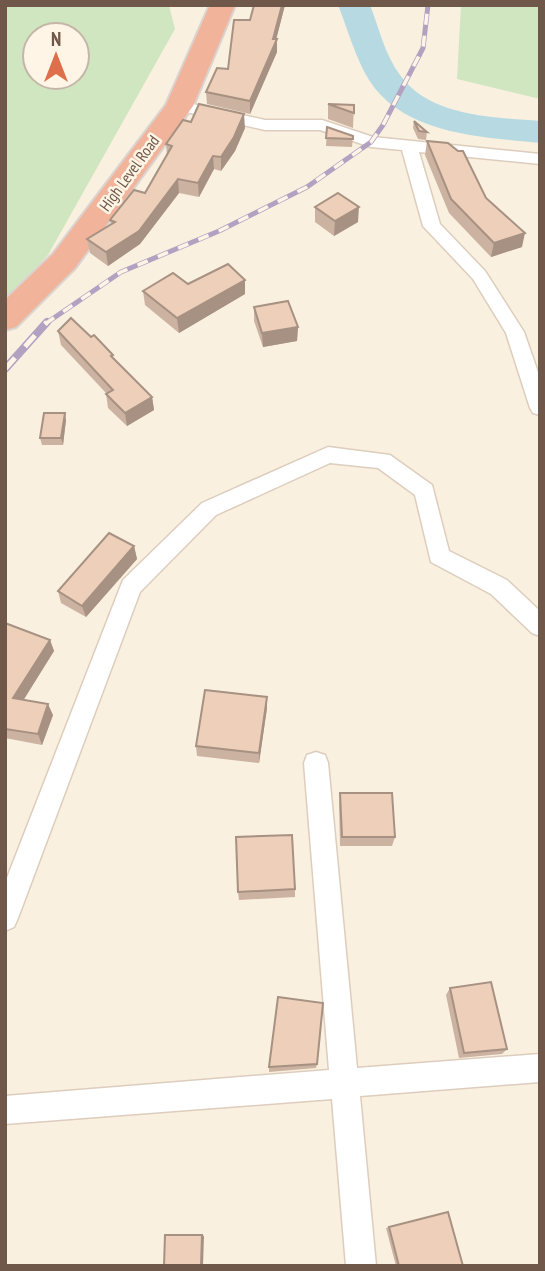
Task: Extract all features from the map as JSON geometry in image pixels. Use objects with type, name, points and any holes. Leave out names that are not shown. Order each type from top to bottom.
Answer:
[{"type":"highway","name":"High Level Road","points":[[5,319],[64,261],[178,106],[223,5]]},
{"type":"street","points":[[178,106],[265,125],[322,125],[371,142],[540,159]]},
{"type":"street","points":[[409,147],[432,226],[479,275],[515,332],[540,408]]},
{"type":"street","points":[[5,918],[131,587],[209,509],[328,455],[383,461],[425,491],[439,556],[499,587],[540,626]]},
{"type":"street","points":[[316,762],[361,1266]]},
{"type":"street","points":[[5,1110],[540,1068]]},
{"type":"green space","points":[[5,5],[169,5],[175,29],[48,255],[5,300]]},
{"type":"green space","points":[[461,5],[540,5],[540,99],[457,79]]},
{"type":"building","points":[[254,5],[282,5],[273,39],[277,39],[250,101],[206,92],[217,68],[228,69],[234,20],[250,20]]},
{"type":"building","points":[[199,104],[244,114],[221,157],[213,156],[198,183],[178,179],[139,231],[106,252],[87,239],[115,222],[110,220],[134,190],[145,193],[172,146],[166,144],[183,120],[191,122]]},
{"type":"building","points":[[328,104],[354,105],[354,113]]},
{"type":"building","points":[[414,121],[427,132],[419,131]]},
{"type":"building","points":[[327,127],[353,136],[353,139],[326,138]]},
{"type":"building","points":[[427,141],[448,143],[458,151],[463,151],[486,198],[525,233],[494,243],[451,199]]},
{"type":"building","points":[[338,193],[359,207],[335,221],[315,207]]},
{"type":"building","points":[[228,264],[245,280],[177,318],[143,291],[173,273],[188,284]]},
{"type":"building","points":[[288,301],[298,327],[262,333],[254,307]]},
{"type":"building","points":[[71,318],[91,337],[94,335],[152,397],[125,413],[106,394],[113,390],[58,331]]},
{"type":"building","points":[[44,413],[65,413],[61,438],[40,438]]},
{"type":"building","points":[[109,533],[134,546],[82,606],[58,591]]},
{"type":"building","points":[[5,623],[50,640],[13,698],[48,704],[38,734],[5,729]]},
{"type":"building","points":[[205,690],[267,697],[259,753],[196,746]]},
{"type":"building","points":[[340,793],[392,793],[395,837],[342,837]]},
{"type":"building","points":[[292,835],[295,889],[238,892],[236,837]]},
{"type":"building","points":[[491,982],[507,1049],[464,1053],[450,988]]},
{"type":"building","points":[[278,997],[323,1003],[317,1064],[269,1067]]},
{"type":"building","points":[[448,1212],[463,1266],[399,1266],[389,1227]]},
{"type":"building","points":[[165,1235],[202,1235],[201,1266],[164,1266]]},
{"type":"waterway","points":[[354,5],[372,53],[386,80],[399,95],[435,115],[456,121],[540,132]]},
{"type":"railway","points":[[46,324],[121,272],[219,231],[307,187],[371,142],[383,125],[423,48],[428,5]]},
{"type":"railway","points":[[5,369],[46,324]]}]
